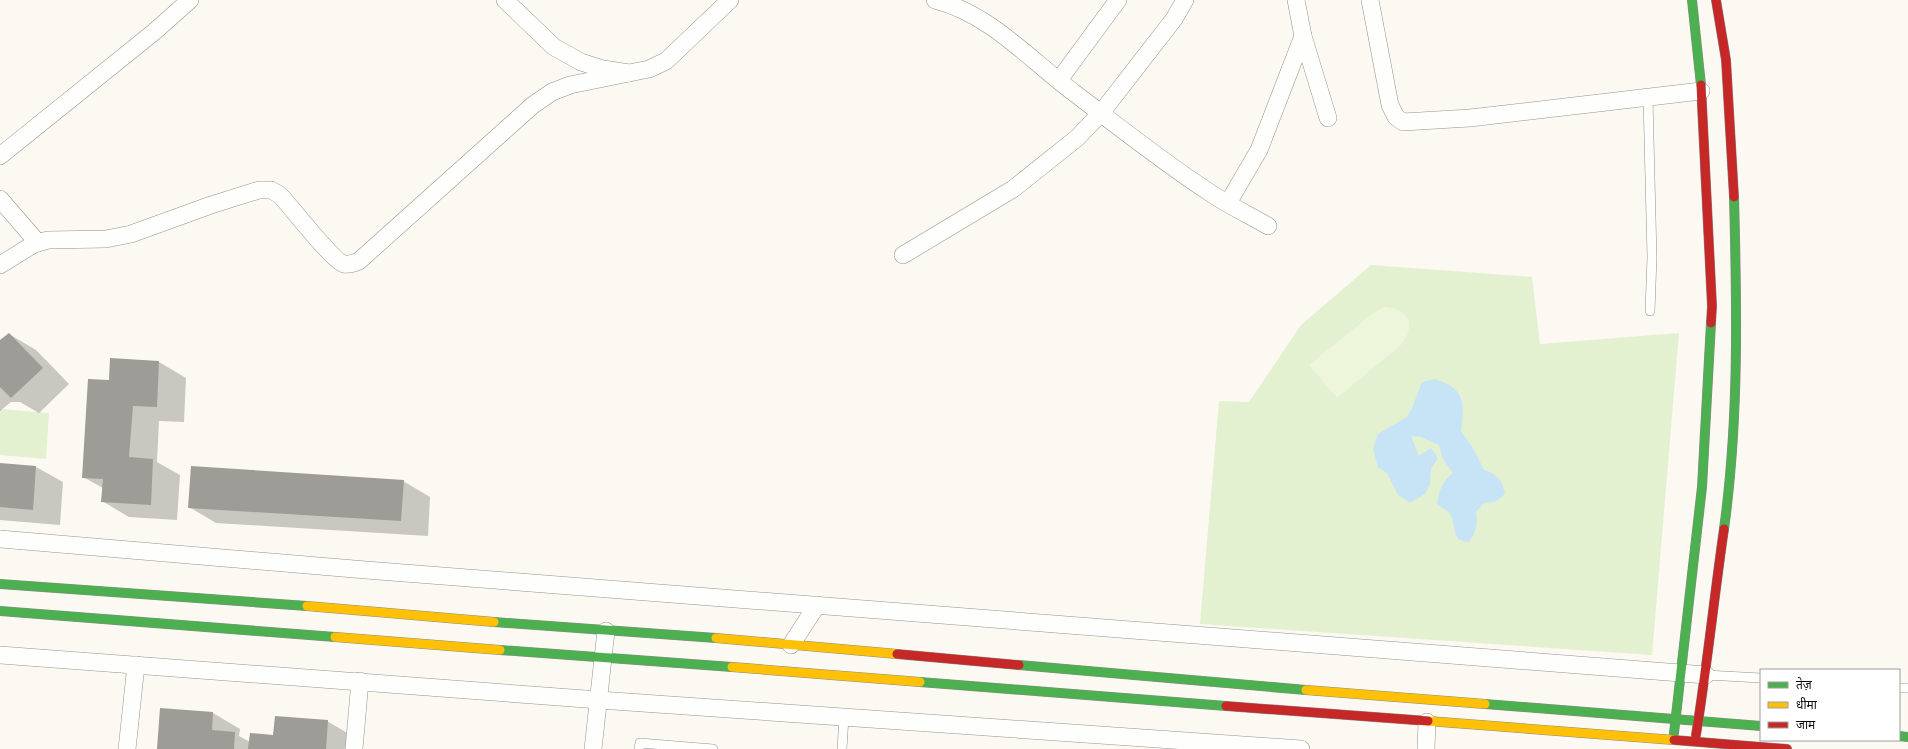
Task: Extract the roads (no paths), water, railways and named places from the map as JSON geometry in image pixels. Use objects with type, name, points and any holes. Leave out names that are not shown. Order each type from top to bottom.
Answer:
[{"type":"street","points":[[0,156],[154,32],[190,0]]},
{"type":"street","points":[[0,264],[38,243],[48,240],[106,239],[131,234],[258,190],[271,190],[280,195],[332,255],[343,264],[351,264],[360,261],[533,105],[552,92],[570,85],[649,69],[666,61],[730,0]]},
{"type":"street","points":[[936,0],[952,4],[1003,34],[1100,113],[1150,151],[1213,195],[1268,226]]},
{"type":"street","points":[[1059,80],[1118,0]]},
{"type":"street","points":[[903,255],[1013,189],[1078,138],[1100,113],[1174,19],[1185,0]]},
{"type":"street","points":[[1296,0],[1303,36],[1328,118]]},
{"type":"street","points":[[1370,0],[1390,105],[1396,117],[1403,122],[1470,118],[1701,91]]},
{"type":"street","points":[[1673,740],[1702,487],[1712,306],[1700,62],[1692,0]]},
{"type":"street","points":[[1695,742],[1697,721],[1706,674],[1710,630],[1730,487],[1736,359],[1734,198],[1726,60],[1716,0]]},
{"type":"street","points":[[515,3],[554,47],[581,62],[603,69],[629,73]]},
{"type":"street","points":[[1228,203],[1259,150],[1303,36]]},
{"type":"street","points":[[0,199],[38,243]]},
{"type":"street","points":[[0,539],[812,613],[1706,674]]},
{"type":"street","points":[[0,584],[290,604],[790,645],[1335,693],[1760,726]]},
{"type":"street","points":[[0,611],[1787,749]]},
{"type":"street","points":[[790,645],[812,613]]},
{"type":"street","points":[[593,749],[606,631]]},
{"type":"street","points":[[0,655],[599,700],[1301,749]]},
{"type":"street","points":[[127,749],[136,665]]},
{"type":"street","points":[[354,749],[360,681]]},
{"type":"street","points":[[1426,749],[1428,722]]},
{"type":"lane","points":[[1648,98],[1652,257],[1650,311]]},
{"type":"lane","points":[[1706,674],[1760,678]]},
{"type":"lane","points":[[842,749],[844,717]]},
{"type":"lane","points":[[639,749],[640,743],[713,749]]},
{"type":"water","points":[[1434,379],[1452,387],[1461,398],[1463,412],[1461,431],[1473,448],[1484,470],[1495,475],[1501,481],[1504,489],[1505,494],[1495,502],[1484,503],[1476,512],[1476,528],[1469,542],[1463,541],[1456,536],[1450,514],[1437,504],[1442,487],[1453,473],[1443,459],[1439,445],[1421,437],[1411,436],[1419,456],[1431,448],[1438,458],[1431,469],[1430,484],[1425,494],[1410,503],[1398,495],[1387,473],[1378,467],[1373,449],[1378,434],[1407,417],[1422,382]]}]
